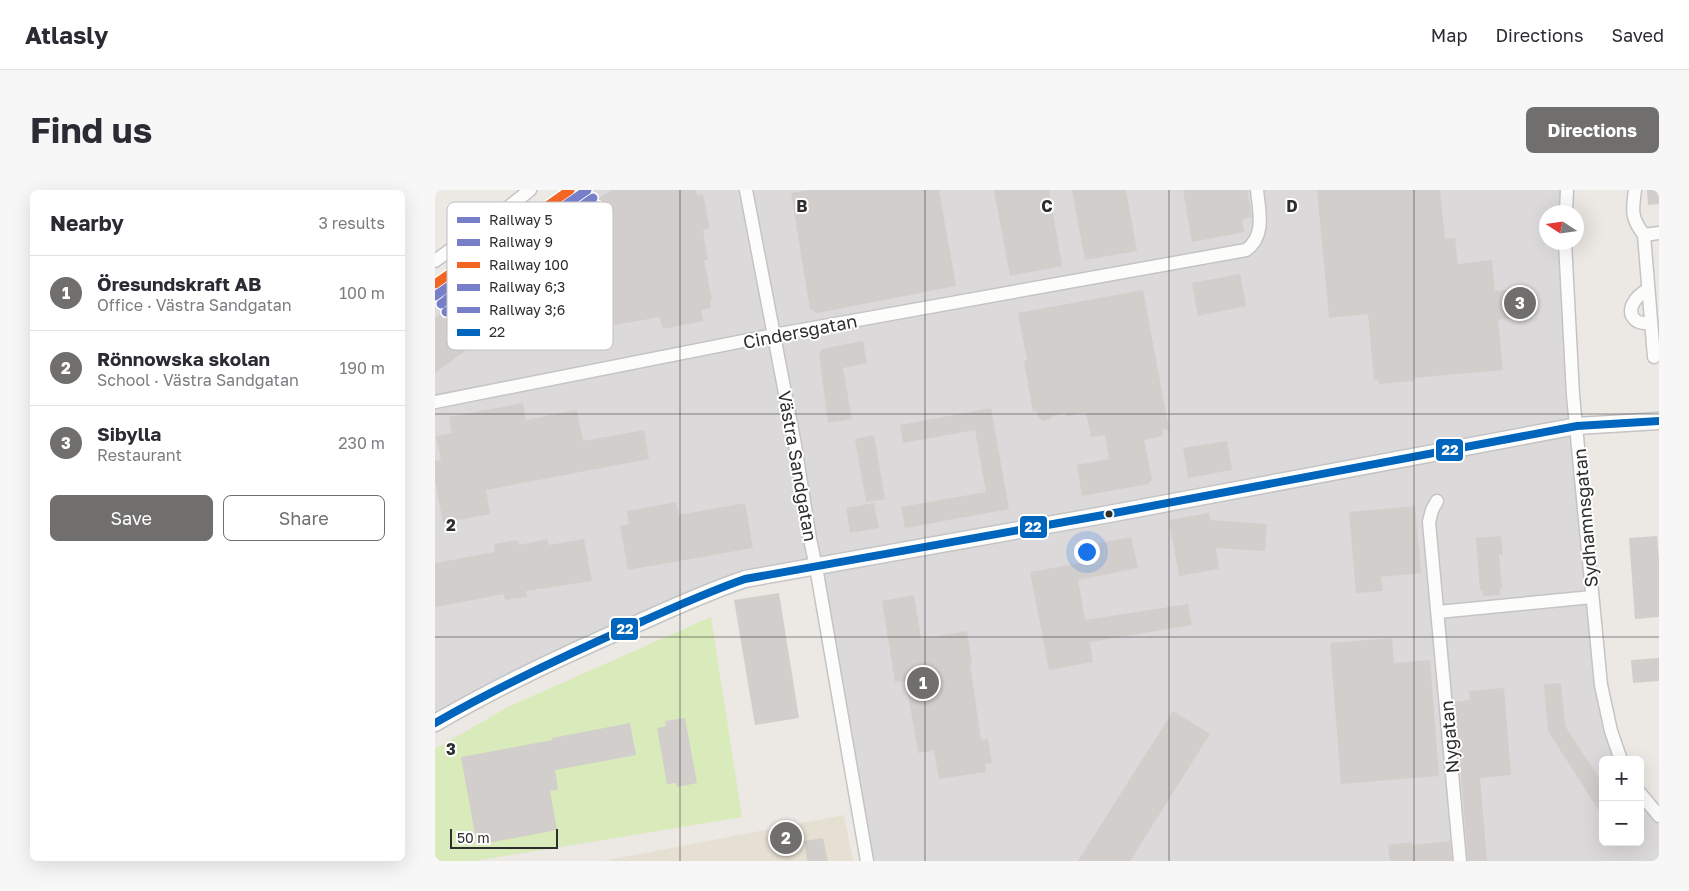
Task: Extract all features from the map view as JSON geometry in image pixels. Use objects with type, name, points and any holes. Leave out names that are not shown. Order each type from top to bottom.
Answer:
[{"type":"street","points":[[515,202],[530,190]]},
{"type":"street","name":"Västra Sandgatan","points":[[746,190],[775,335],[867,861]]},
{"type":"street","name":"Cindersgatan","points":[[435,402],[775,335],[1246,250],[1256,241],[1260,228],[1257,190]]},
{"type":"street","points":[[1566,205],[1567,190]]},
{"type":"street","points":[[1635,190],[1632,210],[1635,223],[1644,235],[1654,357]]},
{"type":"street","points":[[1644,235],[1659,233]]},
{"type":"street","name":"Sydhamnsgatan","points":[[1565,250],[1571,365],[1592,597],[1605,709],[1620,756]]},
{"type":"street","points":[[435,261],[447,253]]},
{"type":"street","points":[[1648,289],[1637,298],[1632,307],[1631,315],[1635,321],[1643,324],[1651,323]]},
{"type":"street","points":[[435,723],[501,686],[620,630],[718,588],[745,579],[1577,426],[1659,421]]},
{"type":"street","name":"Nygatan","points":[[1437,501],[1429,522],[1459,861]]},
{"type":"street","points":[[1438,612],[1592,597]]},
{"type":"street","points":[[1644,797],[1659,816]]},
{"type":"shaded area","points":[[595,190],[1560,190],[1559,205],[1539,205],[1539,250],[1559,250],[1566,390],[1575,452],[1605,733],[1614,756],[1599,756],[1599,846],[1644,846],[1644,807],[1659,825],[1659,861],[871,861],[819,562],[778,569],[435,717],[435,307],[447,299],[447,350],[613,350],[613,202],[580,202]]},
{"type":"shaded area","points":[[844,815],[853,861],[603,861]]},
{"type":"green space","points":[[711,617],[742,817],[474,861],[435,861],[435,749],[510,706]]},
{"type":"building","points":[[612,190],[696,190],[697,195],[703,194],[710,229],[703,230],[708,260],[704,260],[712,300],[710,300],[711,308],[701,310],[703,321],[663,329],[660,317],[613,325],[613,202],[593,202]]},
{"type":"building","points":[[811,190],[939,190],[956,286],[817,313],[810,309],[791,193]]},
{"type":"building","points":[[994,190],[1049,190],[1062,266],[1010,276]]},
{"type":"building","points":[[1072,190],[1126,190],[1137,251],[1085,260]]},
{"type":"building","points":[[1183,190],[1247,190],[1252,217],[1242,219],[1244,232],[1192,242]]},
{"type":"building","points":[[1317,190],[1440,190],[1445,239],[1455,238],[1458,264],[1492,260],[1495,291],[1528,288],[1531,316],[1498,320],[1503,370],[1413,378],[1414,381],[1379,384],[1378,380],[1374,380],[1368,314],[1329,318]]},
{"type":"building","points":[[1647,190],[1659,190],[1659,204],[1648,205]]},
{"type":"building","points":[[1240,274],[1246,306],[1198,316],[1192,283]]},
{"type":"building","points":[[1143,290],[1169,429],[1162,430],[1163,436],[1144,440],[1152,479],[1148,484],[1082,496],[1077,465],[1109,459],[1105,435],[1091,437],[1086,412],[1068,416],[1065,413],[1052,416],[1051,419],[1043,421],[1038,418],[1037,411],[1033,412],[1024,361],[1027,360],[1018,313]]},
{"type":"building","points":[[447,309],[447,350],[466,350],[435,373],[435,318]]},
{"type":"building","points":[[863,341],[867,363],[843,368],[852,419],[828,423],[819,354],[822,349]]},
{"type":"building","points":[[523,403],[526,420],[577,410],[583,441],[644,430],[649,459],[486,490],[490,514],[443,523],[435,480],[435,461],[441,460],[436,436],[452,433],[449,417]]},
{"type":"building","points":[[991,408],[1009,509],[905,528],[901,507],[986,492],[975,430],[903,443],[900,425]]},
{"type":"building","points":[[874,435],[885,499],[866,502],[855,439]]},
{"type":"building","points":[[1227,441],[1232,470],[1188,478],[1183,448]]},
{"type":"building","points":[[676,502],[679,515],[745,503],[753,548],[628,570],[620,526],[629,524],[627,511]]},
{"type":"building","points":[[874,503],[879,528],[850,533],[846,508]]},
{"type":"building","points":[[1415,506],[1421,573],[1381,577],[1383,591],[1356,593],[1349,512]]},
{"type":"building","points":[[1209,513],[1211,520],[1267,524],[1265,551],[1216,548],[1219,569],[1179,576],[1169,520]]},
{"type":"building","points":[[1501,536],[1503,555],[1499,555],[1502,588],[1500,588],[1500,595],[1483,596],[1483,590],[1480,590],[1476,538]]},
{"type":"building","points":[[1657,536],[1659,617],[1635,619],[1629,538]]},
{"type":"building","points":[[1131,537],[1138,568],[1078,580],[1085,620],[1188,604],[1192,625],[1090,642],[1093,662],[1049,670],[1030,572],[1086,562],[1083,546]]},
{"type":"building","points":[[547,539],[549,545],[584,539],[592,581],[526,591],[527,597],[505,600],[504,594],[435,607],[435,563],[495,552],[494,544],[517,540],[519,545]]},
{"type":"building","points":[[779,593],[799,718],[755,725],[734,600]]},
{"type":"building","points":[[914,595],[921,639],[967,631],[981,740],[988,739],[992,763],[985,764],[986,772],[939,779],[934,750],[918,753],[906,681],[895,682],[882,601]]},
{"type":"building","points":[[1392,638],[1394,663],[1430,660],[1439,776],[1341,784],[1330,643]]},
{"type":"building","points":[[1659,658],[1659,681],[1633,683],[1631,660]]},
{"type":"building","points":[[1561,683],[1565,726],[1599,778],[1599,811],[1548,731],[1544,684]]},
{"type":"building","points":[[1504,688],[1511,775],[1480,778],[1487,861],[1468,861],[1455,702],[1470,700],[1469,691]]},
{"type":"building","points":[[1173,711],[1210,734],[1130,861],[1078,861]]},
{"type":"building","points":[[685,718],[697,783],[677,787],[676,783],[667,784],[657,728],[666,726],[665,721]]},
{"type":"building","points":[[630,723],[636,755],[555,770],[558,790],[550,791],[557,830],[477,845],[461,757]]},
{"type":"building","points":[[823,838],[828,861],[807,861],[804,841]]},
{"type":"building","points":[[1450,841],[1452,861],[1390,861],[1388,845],[1412,842],[1412,845]]},
{"type":"rail line","name":"100","points":[[553,202],[570,190]]},
{"type":"rail line","name":"5","points":[[570,202],[587,190]]},
{"type":"rail line","name":"9","points":[[587,202],[593,198]]},
{"type":"rail line","name":"100","points":[[435,284],[447,276]]},
{"type":"rail line","name":"5","points":[[435,296],[447,288]]},
{"type":"rail line","name":"9","points":[[441,304],[447,300]]},
{"type":"transit line","name":"22","points":[[435,723],[486,695],[564,657],[681,604],[745,579],[1109,514],[1577,426],[1659,421]]},
{"type":"place","name":"Sibylla","points":[[1520,303]]},
{"type":"place","name":"Öresundskraft AB","points":[[923,683]]},
{"type":"place","name":"Rönnowska skolan","points":[[786,838]]}]
